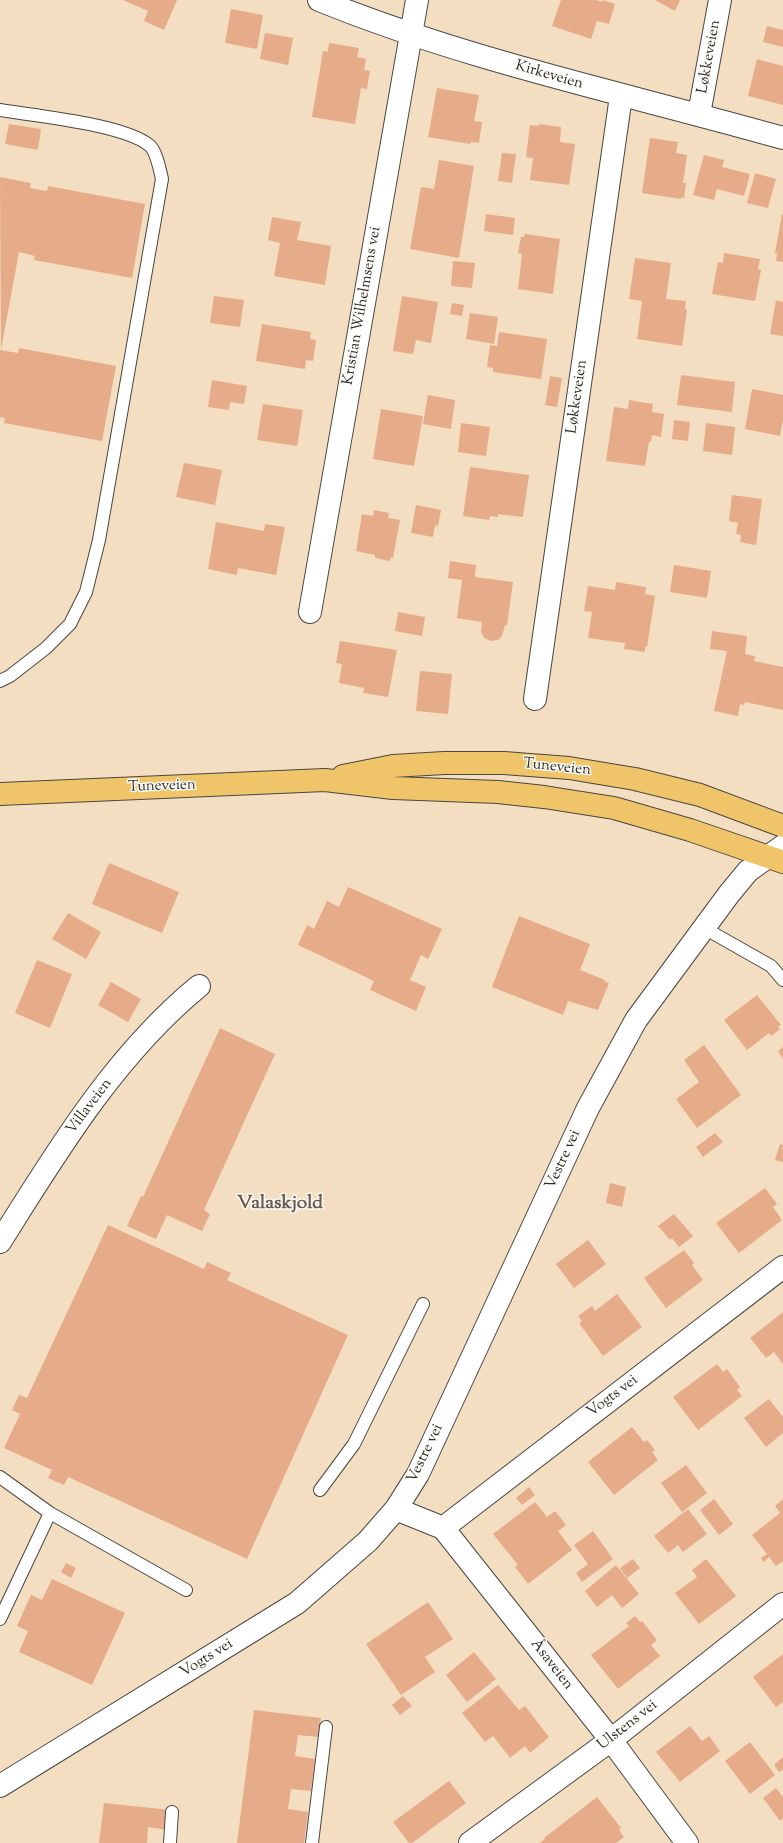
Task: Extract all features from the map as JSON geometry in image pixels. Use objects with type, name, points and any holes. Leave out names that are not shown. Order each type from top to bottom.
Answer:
[{"type":"main road","name":"Tuneveien","points":[[0,794],[325,780],[400,765],[504,763],[569,768],[635,779],[700,795],[783,826]]},
{"type":"main road","name":"Tuneveien","points":[[325,780],[393,788],[498,792],[544,797],[614,808],[778,854]]},
{"type":"street","name":"Kirkeveien","points":[[319,0],[411,34],[513,66],[621,96],[699,114],[783,138]]},
{"type":"street","name":"Kristian Wilhelmsens vei","points":[[310,612],[417,0]]},
{"type":"street","name":"Løkkeveien","points":[[699,114],[720,0]]},
{"type":"street","name":"Løkkeveien","points":[[535,699],[621,96]]},
{"type":"street","name":"Vestre vei","points":[[396,1510],[418,1474],[588,1108],[636,1020],[729,894],[748,871],[778,854]]},
{"type":"street","name":"Villaveien","points":[[0,1242],[60,1147],[120,1067],[176,1005],[199,986]]},
{"type":"street","name":"Vogts vei","points":[[443,1528],[783,1267]]},
{"type":"street","points":[[396,1510],[443,1528]]},
{"type":"street","name":"Vogts vei","points":[[0,1786],[297,1603],[368,1541],[396,1510]]},
{"type":"street","name":"Åsaveien","points":[[443,1528],[611,1740],[687,1843]]},
{"type":"street","name":"Ulstens vei","points":[[470,1843],[611,1740],[783,1604]]},
{"type":"lane","points":[[0,110],[84,124],[126,133],[150,145],[160,165],[162,179],[101,532],[86,592],[70,624],[46,648],[10,676],[0,681]]},
{"type":"lane","points":[[704,928],[771,966],[783,980]]},
{"type":"lane","points":[[320,1490],[354,1444],[423,1304]]},
{"type":"lane","points":[[0,1477],[50,1513],[186,1590]]},
{"type":"lane","points":[[0,1619],[50,1513]]},
{"type":"lane","points":[[312,1843],[326,1727]]},
{"type":"lane","points":[[170,1843],[172,1812]]},
{"type":"building","points":[[123,0],[177,0],[164,30],[144,21],[148,11]]},
{"type":"building","points":[[561,0],[596,0],[603,2],[603,0],[615,4],[609,24],[597,21],[591,39],[552,26]]},
{"type":"building","points":[[655,0],[680,0],[675,11]]},
{"type":"building","points":[[231,9],[263,15],[257,49],[225,43]]},
{"type":"building","points":[[767,26],[783,30],[783,47],[763,42]]},
{"type":"building","points":[[265,33],[293,38],[288,65],[260,59]]},
{"type":"building","points":[[329,43],[359,48],[357,57],[366,59],[364,70],[370,71],[367,89],[361,88],[355,124],[312,117],[323,51],[328,52]]},
{"type":"building","points":[[757,59],[783,66],[783,105],[748,96]]},
{"type":"building","points":[[437,88],[479,95],[474,121],[482,122],[479,143],[471,142],[470,144],[428,137]]},
{"type":"building","points":[[9,124],[41,129],[38,150],[5,144]]},
{"type":"building","points":[[539,124],[561,127],[560,142],[575,144],[569,185],[530,180],[533,158],[526,157],[530,125],[539,126]]},
{"type":"building","points":[[650,138],[678,142],[676,153],[687,155],[683,183],[686,183],[684,198],[681,197],[681,199],[642,193]]},
{"type":"building","points":[[502,153],[516,154],[512,183],[498,181]]},
{"type":"building","points":[[704,155],[724,160],[722,167],[750,174],[744,196],[717,189],[714,200],[693,195]]},
{"type":"building","points":[[439,160],[474,166],[459,258],[410,249],[421,187],[434,189]]},
{"type":"building","points":[[755,173],[776,179],[768,208],[747,203]]},
{"type":"building","points":[[0,177],[31,183],[30,188],[47,191],[48,186],[145,204],[132,278],[34,260],[35,256],[19,252],[1,350]]},
{"type":"building","points":[[486,214],[515,218],[513,235],[484,231]]},
{"type":"building","points":[[782,214],[783,262],[776,261],[777,253],[775,253]]},
{"type":"building","points":[[272,217],[301,222],[297,240],[331,246],[325,285],[274,276],[280,243],[268,240]]},
{"type":"building","points":[[525,234],[560,239],[553,294],[518,289],[522,254],[518,253],[521,237],[524,237]]},
{"type":"building","points":[[724,253],[760,259],[758,269],[761,270],[755,301],[712,294],[718,262],[723,263]]},
{"type":"building","points":[[635,258],[671,263],[666,299],[686,301],[685,309],[687,310],[682,346],[637,339],[642,301],[629,299]]},
{"type":"building","points":[[453,261],[475,263],[472,288],[451,286]]},
{"type":"building","points":[[214,296],[244,300],[240,327],[210,323]]},
{"type":"building","points":[[402,296],[438,302],[431,343],[416,340],[413,354],[393,351]]},
{"type":"building","points":[[776,300],[783,302],[783,336],[770,334]]},
{"type":"building","points":[[452,303],[464,305],[462,316],[450,314]]},
{"type":"building","points":[[470,313],[498,317],[494,344],[466,339]]},
{"type":"building","points":[[262,324],[311,332],[310,339],[316,340],[313,361],[306,360],[305,369],[256,361]]},
{"type":"building","points":[[499,332],[547,339],[541,379],[493,372],[493,368],[487,367],[490,345],[497,346]]},
{"type":"building","points":[[19,348],[116,366],[102,441],[4,423],[5,418],[0,417],[0,350],[18,353]]},
{"type":"building","points":[[681,375],[735,382],[732,412],[677,405]]},
{"type":"building","points":[[550,376],[562,378],[557,407],[545,405]]},
{"type":"building","points":[[212,380],[247,386],[244,404],[230,402],[229,410],[208,407]]},
{"type":"building","points":[[752,389],[783,395],[783,420],[780,436],[745,429]]},
{"type":"building","points":[[428,395],[455,400],[451,429],[423,424]]},
{"type":"building","points":[[629,400],[653,404],[652,412],[664,414],[661,437],[652,435],[651,442],[649,442],[645,466],[606,461],[614,407],[628,409]]},
{"type":"building","points":[[263,404],[303,410],[297,446],[257,440]]},
{"type":"building","points":[[381,409],[423,416],[414,466],[373,459]]},
{"type":"building","points":[[674,420],[690,422],[688,441],[672,439]]},
{"type":"building","points":[[461,423],[490,427],[486,456],[458,452]]},
{"type":"building","points":[[706,423],[735,427],[732,455],[703,451]]},
{"type":"building","points":[[184,463],[222,470],[215,505],[176,497]]},
{"type":"building","points":[[470,467],[529,475],[523,517],[498,514],[498,517],[490,516],[489,520],[463,516]]},
{"type":"building","points":[[732,495],[762,499],[756,545],[740,542],[741,535],[736,534],[738,523],[729,521]]},
{"type":"building","points":[[416,505],[441,510],[438,526],[435,525],[433,537],[411,533]]},
{"type":"building","points":[[374,510],[389,513],[388,518],[400,520],[393,558],[391,557],[390,561],[375,558],[375,555],[356,551],[362,514],[373,516]]},
{"type":"building","points":[[216,522],[264,531],[265,524],[285,527],[276,575],[238,568],[237,575],[208,569]]},
{"type":"building","points":[[450,561],[476,565],[475,577],[513,582],[507,625],[505,625],[502,636],[498,640],[491,641],[484,638],[481,631],[482,622],[457,618],[462,580],[448,578]]},
{"type":"building","points":[[674,565],[711,571],[707,598],[670,592]]},
{"type":"building","points":[[616,582],[646,587],[645,594],[655,596],[645,652],[624,649],[625,643],[588,638],[592,612],[584,611],[588,586],[615,590]]},
{"type":"building","points":[[398,612],[425,617],[422,636],[395,631]]},
{"type":"building","points":[[712,631],[747,636],[745,654],[755,656],[754,661],[783,667],[783,710],[745,702],[744,705],[740,704],[738,716],[714,711],[727,651],[710,649]]},
{"type":"building","points":[[340,641],[397,650],[388,697],[363,693],[364,688],[339,683],[342,664],[336,663]]},
{"type":"building","points":[[420,671],[452,674],[448,714],[416,711]]},
{"type":"building","points":[[109,863],[179,892],[162,933],[92,904]]},
{"type":"building","points":[[348,887],[442,929],[428,959],[421,955],[410,980],[426,987],[416,1011],[370,990],[374,981],[298,945],[307,925],[314,929],[327,901],[339,907]]},
{"type":"building","points":[[68,913],[101,932],[86,959],[52,939]]},
{"type":"building","points":[[519,916],[590,944],[580,970],[609,983],[598,1010],[568,1001],[563,1015],[492,987]]},
{"type":"building","points":[[37,960],[72,974],[50,1028],[15,1013]]},
{"type":"building","points":[[111,982],[141,999],[128,1022],[98,1005]]},
{"type":"building","points":[[757,995],[781,1025],[778,1027],[780,1029],[771,1036],[769,1033],[747,1050],[724,1020]]},
{"type":"building","points":[[220,1028],[275,1054],[204,1210],[210,1214],[202,1231],[167,1215],[156,1239],[127,1226],[141,1196],[143,1197]]},
{"type":"building","points":[[704,1045],[741,1095],[697,1128],[676,1099],[699,1082],[684,1060]]},
{"type":"building","points":[[783,1047],[783,1059],[778,1051]]},
{"type":"building","points":[[715,1133],[723,1142],[703,1157],[696,1147]]},
{"type":"building","points":[[780,1144],[783,1145],[783,1162],[775,1160]]},
{"type":"building","points":[[610,1183],[626,1187],[622,1207],[606,1203]]},
{"type":"building","points":[[765,1188],[777,1204],[773,1207],[782,1220],[739,1253],[716,1223]]},
{"type":"building","points":[[674,1214],[693,1236],[679,1247],[672,1238],[670,1240],[658,1226]]},
{"type":"building","points":[[108,1225],[204,1269],[207,1262],[231,1273],[227,1280],[348,1335],[247,1559],[68,1477],[64,1485],[48,1478],[52,1470],[4,1448],[20,1414],[12,1410],[19,1395],[27,1398]]},
{"type":"building","points":[[588,1240],[606,1264],[574,1288],[556,1264]]},
{"type":"building","points":[[684,1250],[694,1263],[692,1265],[703,1280],[666,1308],[644,1278]]},
{"type":"building","points":[[617,1294],[642,1327],[603,1356],[579,1323],[582,1321],[578,1316],[592,1306],[595,1311]]},
{"type":"building","points":[[783,1312],[783,1364],[774,1352],[766,1358],[750,1338]]},
{"type":"building","points":[[717,1364],[723,1372],[727,1369],[740,1387],[737,1390],[742,1396],[698,1430],[673,1397]]},
{"type":"building","points":[[769,1399],[783,1417],[783,1433],[766,1447],[744,1418]]},
{"type":"building","points":[[632,1427],[644,1442],[647,1440],[655,1450],[652,1452],[658,1460],[614,1495],[588,1462]]},
{"type":"building","points":[[686,1465],[707,1493],[682,1512],[661,1483]]},
{"type":"building","points":[[529,1487],[535,1495],[522,1505],[516,1498]]},
{"type":"building","points":[[714,1499],[733,1524],[719,1535],[700,1510]]},
{"type":"building","points":[[783,1499],[783,1561],[776,1566],[769,1557],[764,1562],[761,1558],[767,1554],[752,1535],[780,1513],[775,1506]]},
{"type":"building","points":[[535,1502],[547,1517],[555,1511],[566,1525],[558,1531],[572,1550],[528,1584],[515,1567],[518,1565],[493,1534]]},
{"type":"building","points":[[688,1509],[707,1534],[683,1552],[678,1545],[668,1553],[654,1536]]},
{"type":"building","points":[[593,1531],[613,1559],[582,1582],[576,1573],[588,1564],[574,1545]]},
{"type":"building","points":[[633,1559],[640,1568],[627,1578],[620,1568]]},
{"type":"building","points":[[706,1559],[736,1596],[699,1624],[675,1593],[697,1577],[692,1570]]},
{"type":"building","points":[[66,1563],[76,1568],[71,1578],[61,1572]]},
{"type":"building","points":[[616,1565],[639,1594],[622,1608],[612,1595],[597,1607],[585,1591]]},
{"type":"building","points":[[52,1579],[125,1613],[92,1685],[19,1652],[28,1631],[17,1626],[31,1595],[42,1600]]},
{"type":"building","points":[[428,1602],[453,1639],[425,1657],[435,1672],[401,1695],[366,1644]]},
{"type":"building","points":[[635,1616],[640,1622],[642,1621],[657,1640],[651,1645],[660,1656],[618,1689],[591,1655],[629,1626],[626,1623]]},
{"type":"building","points":[[474,1652],[496,1679],[467,1702],[446,1675]]},
{"type":"building","points":[[783,1654],[783,1702],[776,1707],[753,1677]]},
{"type":"building","points":[[498,1685],[519,1710],[525,1706],[549,1737],[530,1753],[525,1746],[510,1758],[493,1736],[485,1742],[462,1713]]},
{"type":"building","points":[[403,1696],[412,1706],[400,1715],[392,1705]]},
{"type":"building","points":[[254,1710],[321,1718],[318,1737],[298,1735],[295,1756],[315,1759],[311,1791],[291,1789],[288,1809],[308,1812],[304,1843],[237,1843]]},
{"type":"building","points":[[690,1726],[702,1741],[709,1736],[720,1751],[680,1782],[656,1752]]},
{"type":"building","points":[[750,1742],[775,1775],[750,1794],[725,1761]]},
{"type":"building","points":[[783,1757],[783,1770],[779,1772],[774,1765]]},
{"type":"building","points":[[449,1781],[466,1803],[412,1843],[409,1843],[393,1822]]},
{"type":"building","points":[[776,1788],[783,1797],[783,1818],[780,1821],[763,1798]]},
{"type":"building","points":[[597,1797],[621,1828],[619,1830],[624,1837],[616,1843],[540,1843],[545,1839],[544,1838]]},
{"type":"building","points":[[104,1803],[170,1810],[168,1830],[148,1827],[147,1843],[99,1843]]},
{"type":"district","name":"Valaskjold","points":[[280,1205]]}]
